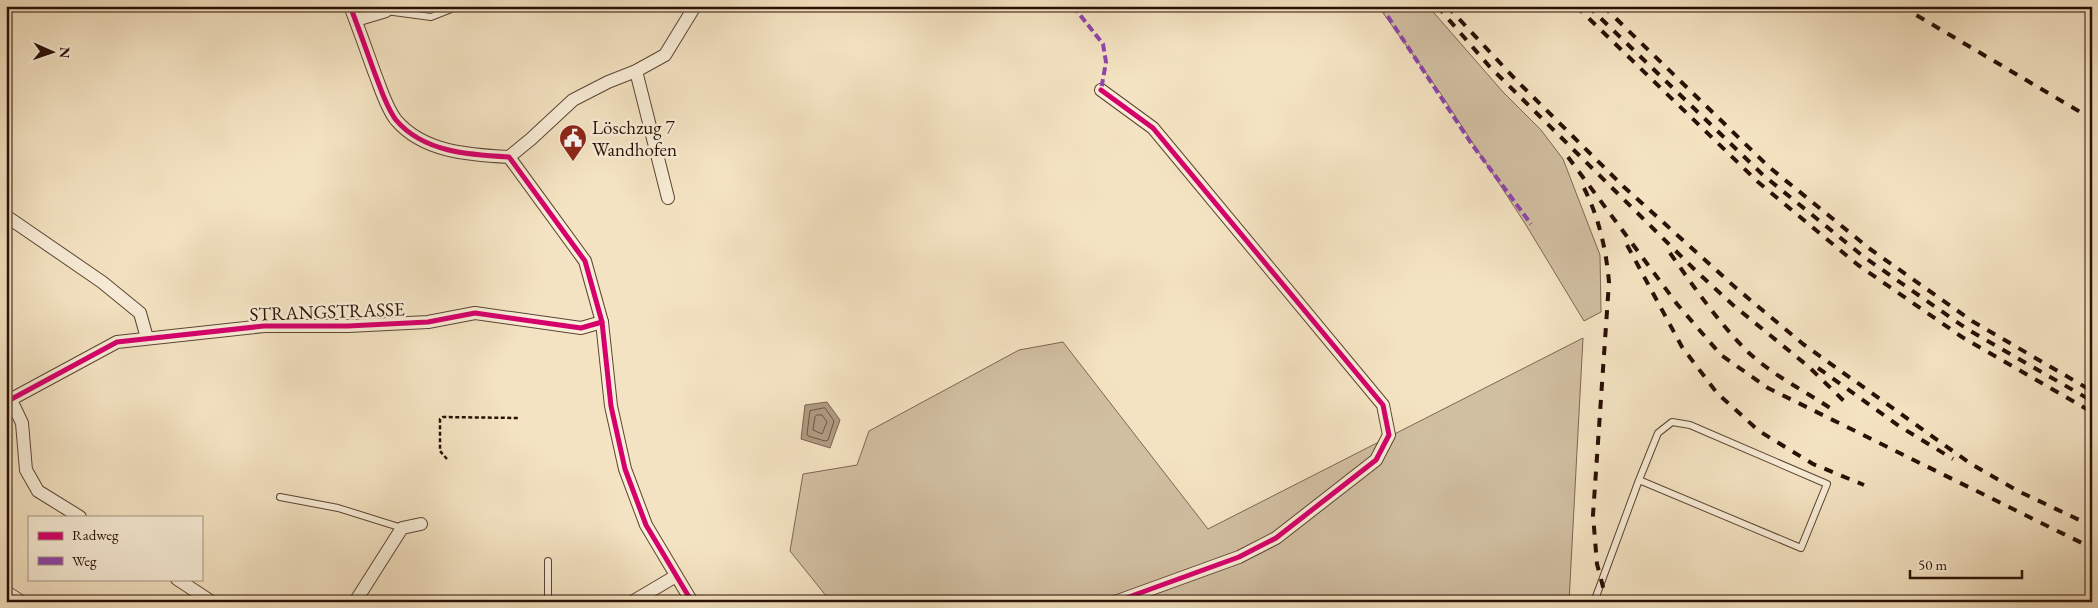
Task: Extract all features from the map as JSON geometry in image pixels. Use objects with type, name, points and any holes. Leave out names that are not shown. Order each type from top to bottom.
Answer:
[{"type":"main road","points":[[6,595],[17,602]]},
{"type":"street","points":[[350,6],[385,100],[395,119],[412,135],[434,146],[478,156],[509,156],[531,140],[573,100],[608,82],[636,71],[665,55],[695,6]]},
{"type":"street","points":[[356,20],[387,8]]},
{"type":"street","points":[[636,71],[668,198]]},
{"type":"street","points":[[1101,90],[1153,128],[1383,406],[1389,435],[1376,460],[1276,538],[1239,557],[1114,602]]},
{"type":"street","points":[[509,156],[585,261],[602,322],[611,406],[625,469],[646,525],[692,602]]},
{"type":"street","points":[[6,216],[102,282],[140,313],[147,338]]},
{"type":"street","name":"STRANGSTRASSE","points":[[9,401],[117,342],[147,338],[264,326],[348,326],[428,322],[475,313],[582,328],[602,322]]},
{"type":"street","points":[[9,401],[22,423],[26,470],[38,491],[78,516]]},
{"type":"street","points":[[355,602],[402,528],[421,524]]},
{"type":"street","points":[[632,602],[676,576]]},
{"type":"street","points":[[179,580],[212,602]]},
{"type":"lane","points":[[387,8],[431,17],[459,6]]},
{"type":"lane","points":[[1594,602],[1639,480],[1658,433],[1672,422],[1690,425],[1827,484],[1801,548],[1639,480]]},
{"type":"lane","points":[[280,497],[338,508],[402,528]]},
{"type":"lane","points":[[548,561],[548,602]]},
{"type":"path","points":[[447,460],[440,451],[440,419],[444,417],[519,418]]},
{"type":"shaded area","points":[[1378,6],[1428,6],[1503,92],[1541,130],[1563,159],[1600,255],[1601,312],[1584,321],[1526,225],[1441,94]]},
{"type":"shaded area","points":[[1583,338],[1569,602],[831,602],[790,551],[803,474],[857,465],[869,431],[1019,350],[1063,342],[1208,529]]},
{"type":"water","points":[[827,402],[840,420],[830,448],[801,439],[805,405]]},
{"type":"railway","points":[[1437,6],[1489,66],[1696,271],[1733,305],[1809,367],[1848,405]]},
{"type":"railway","points":[[1447,6],[1516,80],[1624,187],[1736,288],[1803,344],[1971,464],[2018,491],[2092,526]]},
{"type":"railway","points":[[1576,6],[1758,182],[1858,265],[1962,337],[2092,412]]},
{"type":"railway","points":[[1588,6],[1763,175],[1864,257],[1967,329],[2092,401]]},
{"type":"railway","points":[[1603,6],[1769,167],[1870,249],[1972,321],[2092,391]]},
{"type":"railway","points":[[1901,6],[2092,119]]},
{"type":"railway","points":[[1568,157],[1677,304],[1721,355],[1768,388],[2092,548]]},
{"type":"railway","points":[[1584,188],[1601,234],[1609,282],[1593,515],[1597,564],[1607,602]]},
{"type":"railway","points":[[1627,245],[1682,347],[1717,393],[1759,431],[1813,464],[1864,485]]},
{"type":"railway","points":[[1670,253],[1716,316],[1748,352],[1777,375],[1830,408]]},
{"type":"railway","points":[[1818,368],[1899,426],[1953,459]]},
{"type":"marked path","points":[[1073,6],[1103,44],[1106,62],[1101,90]]},
{"type":"marked path","points":[[1381,6],[1471,143],[1531,224]]},
{"type":"cycle path","points":[[350,6],[384,98],[396,120],[419,139],[448,150],[478,155],[509,157],[585,261],[602,322],[611,406],[625,469],[646,525],[692,602]]},
{"type":"cycle path","points":[[1101,90],[1153,128],[1383,405],[1389,435],[1376,460],[1276,538],[1239,557],[1115,602]]},
{"type":"cycle path","points":[[6,402],[117,342],[264,326],[348,326],[428,322],[475,313],[581,328],[602,322]]},
{"type":"place","name":"Löschzug 7 Wandhofen","points":[[573,162]]}]
